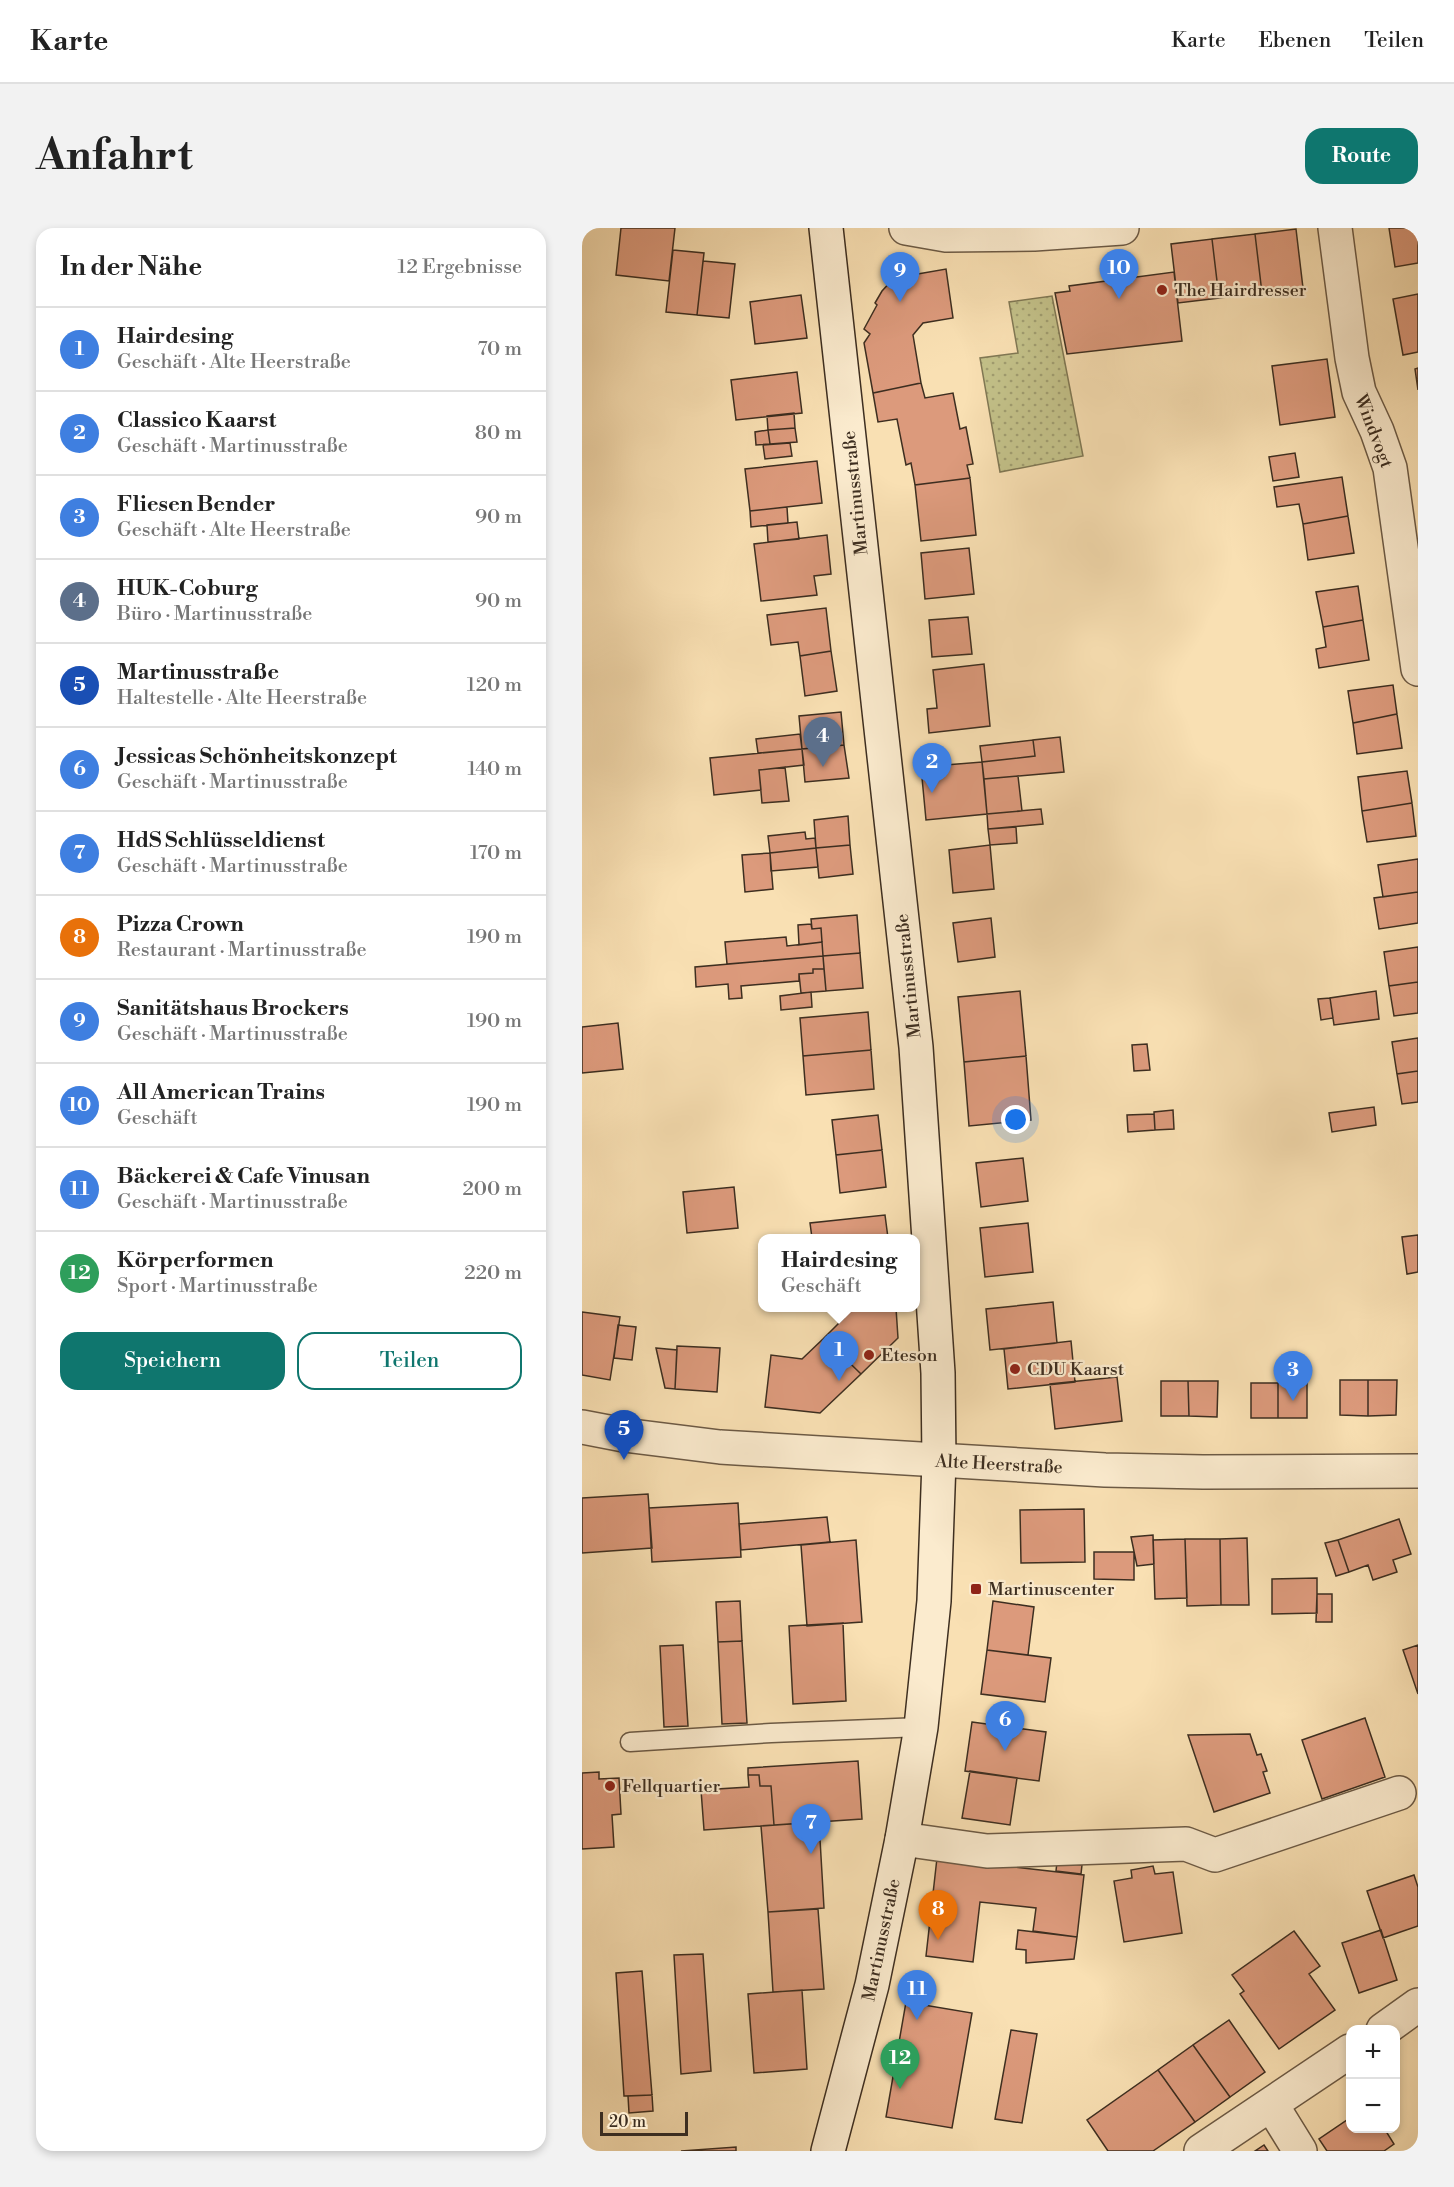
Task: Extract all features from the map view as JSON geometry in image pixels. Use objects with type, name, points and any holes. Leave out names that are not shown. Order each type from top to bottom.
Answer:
[{"type":"street","name":"Martinusstraße","points":[[826,228],[916,1047],[938,1374],[939,1461],[934,1601],[921,1727],[902,1839],[872,1985],[828,2151]]},
{"type":"street","points":[[906,228],[946,235],[1034,234],[1122,228]]},
{"type":"street","name":"Windvogt","points":[[1335,228],[1352,358],[1359,392],[1377,431],[1390,468],[1418,669]]},
{"type":"street","name":"Alte Heerstraße","points":[[582,1427],[720,1448],[1105,1470],[1418,1471]]},
{"type":"street","points":[[902,1839],[987,1851],[1186,1844],[1215,1855],[1399,1793]]},
{"type":"street","points":[[1390,2025],[1418,2005]]},
{"type":"street","points":[[1201,2151],[1346,2054]]},
{"type":"street","points":[[1271,2103],[1300,2151]]},
{"type":"lane","points":[[630,1743],[771,1733],[921,1727]]},
{"type":"shaded area","points":[[1052,296],[1083,456],[1000,472],[980,358],[1018,353],[1009,302]]},
{"type":"building","points":[[621,228],[675,228],[669,281],[616,275]]},
{"type":"building","points":[[1389,228],[1418,228],[1418,263],[1395,267]]},
{"type":"building","points":[[1296,229],[1303,288],[1262,293],[1255,234]]},
{"type":"building","points":[[1255,234],[1262,293],[1219,298],[1212,239]]},
{"type":"building","points":[[1212,239],[1219,298],[1178,303],[1171,244]]},
{"type":"building","points":[[673,250],[704,253],[697,315],[666,312]]},
{"type":"building","points":[[703,261],[735,264],[729,318],[697,315]]},
{"type":"building","points":[[946,269],[953,318],[923,323],[913,335],[921,383],[873,393],[864,343],[870,334],[864,329],[882,291],[895,277],[904,284],[912,275]]},
{"type":"building","points":[[1174,272],[1182,341],[1067,354],[1055,293],[1070,291],[1069,286]]},
{"type":"building","points":[[1418,294],[1418,352],[1403,355],[1393,299]]},
{"type":"building","points":[[801,295],[807,338],[755,344],[750,302]]},
{"type":"building","points":[[1327,359],[1335,417],[1280,425],[1272,366]]},
{"type":"building","points":[[1418,368],[1418,390],[1415,369]]},
{"type":"building","points":[[797,372],[802,413],[736,420],[731,380]]},
{"type":"building","points":[[921,383],[925,398],[953,393],[960,429],[966,427],[973,464],[967,465],[970,478],[915,485],[911,463],[906,465],[897,419],[878,422],[873,393]]},
{"type":"building","points":[[794,413],[795,428],[768,430],[767,416]]},
{"type":"building","points":[[795,428],[797,442],[770,444],[768,430]]},
{"type":"building","points":[[768,430],[770,444],[756,445],[755,432]]},
{"type":"building","points":[[790,443],[792,456],[765,459],[763,445]]},
{"type":"building","points":[[1295,453],[1299,477],[1273,481],[1269,457]]},
{"type":"building","points":[[817,461],[822,503],[750,511],[745,469]]},
{"type":"building","points":[[1342,477],[1348,516],[1303,524],[1299,504],[1277,507],[1274,487]]},
{"type":"building","points":[[970,478],[976,535],[921,541],[915,485]]},
{"type":"building","points":[[787,507],[788,523],[751,527],[750,511]]},
{"type":"building","points":[[1348,516],[1354,553],[1308,560],[1303,524]]},
{"type":"building","points":[[797,522],[799,539],[768,542],[767,525]]},
{"type":"building","points":[[827,535],[831,574],[814,576],[817,595],[761,601],[754,544]]},
{"type":"building","points":[[969,548],[974,594],[925,599],[921,553]]},
{"type":"building","points":[[1358,586],[1363,620],[1323,627],[1316,592]]},
{"type":"building","points":[[826,608],[831,651],[800,656],[798,642],[771,645],[767,615]]},
{"type":"building","points":[[968,617],[972,654],[932,657],[929,620]]},
{"type":"building","points":[[1363,620],[1369,660],[1319,668],[1316,649],[1326,647],[1323,627]]},
{"type":"building","points":[[831,651],[837,691],[805,696],[800,656]]},
{"type":"building","points":[[984,664],[990,726],[929,733],[927,709],[937,708],[933,670]]},
{"type":"building","points":[[1393,685],[1397,714],[1353,723],[1348,691]]},
{"type":"building","points":[[841,712],[844,745],[802,749],[799,716]]},
{"type":"building","points":[[1397,714],[1402,748],[1357,754],[1353,723]]},
{"type":"building","points":[[800,734],[802,749],[758,753],[756,739]]},
{"type":"building","points":[[1060,737],[1064,772],[984,779],[982,762],[1035,756],[1033,740]]},
{"type":"building","points":[[1033,740],[1035,756],[982,762],[980,746]]},
{"type":"building","points":[[844,745],[849,778],[805,782],[802,749]]},
{"type":"building","points":[[802,749],[804,765],[759,770],[761,790],[714,795],[710,758]]},
{"type":"building","points":[[982,762],[987,814],[926,820],[921,767]]},
{"type":"building","points":[[785,767],[789,801],[762,803],[759,770]]},
{"type":"building","points":[[1407,771],[1412,803],[1362,811],[1358,777]]},
{"type":"building","points":[[1018,776],[1022,811],[987,814],[984,779]]},
{"type":"building","points":[[1412,803],[1416,836],[1367,842],[1362,811]]},
{"type":"building","points":[[1041,809],[1043,824],[988,829],[987,814]]},
{"type":"building","points":[[848,816],[850,845],[816,848],[814,820]]},
{"type":"building","points":[[1016,827],[1017,843],[990,845],[988,829]]},
{"type":"building","points":[[805,832],[806,839],[815,838],[816,848],[770,853],[768,836]]},
{"type":"building","points":[[850,845],[853,874],[819,878],[816,848]]},
{"type":"building","points":[[990,845],[994,889],[953,893],[949,850]]},
{"type":"building","points":[[816,848],[818,867],[771,871],[770,853]]},
{"type":"building","points":[[770,853],[773,889],[745,892],[742,855]]},
{"type":"building","points":[[1418,859],[1418,892],[1383,897],[1378,865]]},
{"type":"building","points":[[1418,892],[1418,923],[1379,929],[1374,898]]},
{"type":"building","points":[[857,915],[860,953],[823,956],[821,928],[812,929],[811,919]]},
{"type":"building","points":[[991,918],[995,957],[958,962],[953,923]]},
{"type":"building","points":[[811,924],[812,929],[821,928],[822,942],[799,945],[798,925]]},
{"type":"building","points":[[786,937],[787,946],[822,942],[823,956],[727,964],[725,942]]},
{"type":"building","points":[[1418,947],[1418,982],[1389,986],[1384,952]]},
{"type":"building","points":[[860,953],[863,988],[826,991],[823,956]]},
{"type":"building","points":[[823,956],[824,969],[813,969],[813,973],[799,974],[799,981],[741,986],[742,998],[729,999],[728,984],[696,987],[695,967]]},
{"type":"building","points":[[813,969],[824,969],[826,991],[801,993],[799,974],[813,973]]},
{"type":"building","points":[[1418,982],[1418,1013],[1394,1016],[1389,986]]},
{"type":"building","points":[[1020,991],[1026,1056],[964,1062],[958,997]]},
{"type":"building","points":[[1376,991],[1379,1019],[1334,1025],[1330,998]]},
{"type":"building","points":[[811,992],[812,1007],[781,1010],[780,996]]},
{"type":"building","points":[[1330,998],[1333,1018],[1321,1020],[1318,999]]},
{"type":"building","points":[[868,1012],[871,1050],[803,1056],[800,1018]]},
{"type":"building","points":[[618,1023],[623,1069],[582,1073],[582,1027]]},
{"type":"building","points":[[1418,1038],[1418,1071],[1397,1074],[1392,1042]]},
{"type":"building","points":[[1147,1044],[1150,1070],[1134,1071],[1132,1045]]},
{"type":"building","points":[[871,1050],[874,1089],[806,1095],[803,1056]]},
{"type":"building","points":[[1026,1056],[1031,1120],[969,1126],[964,1062]]},
{"type":"building","points":[[1418,1071],[1418,1102],[1402,1104],[1397,1074]]},
{"type":"building","points":[[1374,1107],[1376,1125],[1332,1132],[1329,1113]]},
{"type":"building","points":[[1173,1110],[1174,1129],[1155,1130],[1154,1112]]},
{"type":"building","points":[[1154,1114],[1155,1130],[1128,1132],[1127,1115]]},
{"type":"building","points":[[878,1115],[882,1150],[836,1155],[832,1120]]},
{"type":"building","points":[[882,1150],[886,1187],[840,1193],[836,1155]]},
{"type":"building","points":[[1023,1158],[1028,1201],[981,1207],[976,1163]]},
{"type":"building","points":[[734,1187],[738,1228],[687,1233],[683,1192]]},
{"type":"building","points":[[885,1215],[887,1234],[811,1234],[810,1223]]},
{"type":"building","points":[[1028,1223],[1033,1272],[985,1277],[980,1228]]},
{"type":"building","points":[[1418,1235],[1418,1272],[1407,1274],[1402,1237]]},
{"type":"building","points":[[1053,1302],[1057,1343],[990,1350],[986,1309]]},
{"type":"building","points":[[582,1312],[620,1317],[610,1380],[582,1375]]},
{"type":"building","points":[[844,1312],[896,1312],[898,1338],[861,1374],[824,1338],[844,1318]]},
{"type":"building","points":[[618,1325],[636,1327],[632,1360],[614,1358]]},
{"type":"building","points":[[824,1338],[861,1374],[820,1413],[765,1407],[771,1355],[802,1359]]},
{"type":"building","points":[[1071,1341],[1075,1382],[1008,1389],[1004,1349]]},
{"type":"building","points":[[677,1346],[720,1348],[717,1392],[675,1389]]},
{"type":"building","points":[[656,1348],[677,1350],[675,1389],[665,1388]]},
{"type":"building","points":[[1117,1377],[1122,1421],[1055,1429],[1050,1384]]},
{"type":"building","points":[[1340,1380],[1368,1380],[1368,1416],[1340,1415]]},
{"type":"building","points":[[1368,1380],[1397,1380],[1396,1415],[1368,1416]]},
{"type":"building","points":[[1161,1381],[1188,1381],[1189,1416],[1161,1416]]},
{"type":"building","points":[[1188,1381],[1218,1381],[1217,1417],[1189,1416]]},
{"type":"building","points":[[1251,1383],[1278,1383],[1278,1418],[1251,1418]]},
{"type":"building","points":[[1278,1383],[1307,1383],[1307,1418],[1278,1418]]},
{"type":"building","points":[[648,1494],[652,1548],[582,1553],[582,1498]]},
{"type":"building","points":[[738,1503],[741,1557],[652,1562],[649,1508]]},
{"type":"building","points":[[1084,1509],[1085,1562],[1021,1563],[1020,1510]]},
{"type":"building","points":[[827,1517],[830,1542],[741,1550],[739,1524]]},
{"type":"building","points":[[1399,1519],[1411,1554],[1393,1560],[1397,1572],[1373,1580],[1368,1565],[1349,1572],[1338,1540]]},
{"type":"building","points":[[1153,1535],[1154,1564],[1137,1566],[1131,1537]]},
{"type":"building","points":[[1247,1538],[1249,1605],[1221,1605],[1220,1539]]},
{"type":"building","points":[[1185,1539],[1220,1539],[1221,1605],[1187,1606]]},
{"type":"building","points":[[1185,1539],[1187,1598],[1155,1599],[1153,1540]]},
{"type":"building","points":[[856,1540],[862,1622],[807,1626],[801,1545]]},
{"type":"building","points":[[1338,1540],[1349,1572],[1336,1576],[1325,1543]]},
{"type":"building","points":[[1094,1552],[1134,1552],[1134,1580],[1094,1579]]},
{"type":"building","points":[[1317,1578],[1317,1613],[1272,1614],[1272,1579]]},
{"type":"building","points":[[1317,1594],[1332,1594],[1332,1622],[1316,1622]]},
{"type":"building","points":[[740,1601],[742,1641],[718,1642],[716,1602]]},
{"type":"building","points":[[993,1601],[1034,1607],[1028,1655],[987,1650]]},
{"type":"building","points":[[843,1623],[846,1701],[793,1704],[789,1626]]},
{"type":"building","points":[[742,1641],[747,1723],[722,1724],[718,1642]]},
{"type":"building","points":[[683,1645],[688,1726],[664,1727],[660,1646]]},
{"type":"building","points":[[1418,1645],[1418,1694],[1403,1650]]},
{"type":"building","points":[[987,1650],[1051,1658],[1045,1702],[981,1694]]},
{"type":"building","points":[[1365,1718],[1385,1777],[1322,1799],[1302,1740]]},
{"type":"building","points":[[972,1722],[1046,1732],[1039,1781],[965,1771]]},
{"type":"building","points":[[1250,1734],[1257,1755],[1261,1754],[1267,1771],[1263,1772],[1270,1793],[1214,1812],[1188,1735]]},
{"type":"building","points":[[858,1761],[862,1819],[774,1825],[771,1786],[760,1786],[759,1775],[748,1775],[748,1768]]},
{"type":"building","points":[[970,1771],[1017,1778],[1010,1825],[962,1818]]},
{"type":"building","points":[[599,1772],[599,1779],[619,1778],[621,1814],[612,1815],[614,1847],[582,1849],[582,1773]]},
{"type":"building","points":[[748,1775],[759,1775],[760,1786],[771,1786],[774,1825],[704,1830],[701,1790],[749,1787]]},
{"type":"building","points":[[819,1822],[824,1908],[768,1912],[761,1826]]},
{"type":"building","points":[[937,1858],[1084,1875],[1077,1937],[1033,1931],[1036,1908],[980,1902],[973,1962],[926,1956]]},
{"type":"building","points":[[1057,1862],[1082,1865],[1081,1874],[1056,1871]]},
{"type":"building","points":[[1153,1866],[1155,1874],[1173,1872],[1182,1933],[1124,1942],[1114,1881],[1132,1878],[1131,1870]]},
{"type":"building","points":[[1414,1875],[1418,1887],[1418,1926],[1383,1938],[1367,1891]]},
{"type":"building","points":[[818,1909],[824,1989],[773,1992],[768,1912]]},
{"type":"building","points":[[1018,1930],[1077,1937],[1074,1959],[1026,1963],[1026,1950],[1016,1949]]},
{"type":"building","points":[[1381,1930],[1397,1980],[1359,1993],[1342,1943]]},
{"type":"building","points":[[1294,1931],[1320,1966],[1309,1974],[1335,2010],[1279,2049],[1240,1994],[1244,1991],[1232,1975]]},
{"type":"building","points":[[703,1954],[711,2071],[681,2074],[674,1955]]},
{"type":"building","points":[[642,1971],[652,2095],[624,2096],[616,1973]]},
{"type":"building","points":[[802,1990],[807,2069],[754,2073],[748,1994]]},
{"type":"building","points":[[906,2002],[972,2013],[952,2128],[886,2117]]},
{"type":"building","points":[[1229,2020],[1265,2072],[1230,2097],[1193,2045]]},
{"type":"building","points":[[1011,2030],[1037,2034],[1022,2123],[995,2119]]},
{"type":"building","points":[[1193,2045],[1230,2097],[1195,2122],[1158,2070]]},
{"type":"building","points":[[1158,2070],[1195,2122],[1153,2151],[1108,2151],[1087,2120]]},
{"type":"building","points":[[652,2095],[653,2111],[629,2113],[628,2096]]},
{"type":"building","points":[[1346,2121],[1346,2133],[1387,2133],[1394,2144],[1384,2151],[1327,2151],[1319,2139]]},
{"type":"building","points":[[1264,2145],[1268,2151],[1255,2151]]},
{"type":"building","points":[[736,2147],[736,2151],[681,2151]]},
{"type":"place","name":"The Hairdresser","points":[[1162,290]]},
{"type":"place","name":"All American Trains","points":[[1119,299]]},
{"type":"place","name":"Sanitätshaus Brockers","points":[[900,302]]},
{"type":"place","name":"HUK-Coburg","points":[[823,767]]},
{"type":"place","name":"Classico Kaarst","points":[[932,793]]},
{"type":"place","name":"Eteson","points":[[869,1355]]},
{"type":"place","name":"CDU Kaarst","points":[[1015,1369]]},
{"type":"place","name":"Hairdesing","points":[[839,1381]]},
{"type":"place","name":"Fliesen Bender","points":[[1293,1401]]},
{"type":"place","name":"Martinusstraße","points":[[624,1460]]},
{"type":"place","name":"Martinuscenter","points":[[976,1589]]},
{"type":"place","name":"Jessicas Schönheitskonzept","points":[[1005,1751]]},
{"type":"place","name":"Fellquartier","points":[[610,1786]]},
{"type":"place","name":"HdS Schlüsseldienst","points":[[811,1854]]},
{"type":"place","name":"Pizza Crown","points":[[938,1940]]},
{"type":"place","name":"Bäckerei & Cafe Vinusan","points":[[917,2020]]},
{"type":"place","name":"Körperformen","points":[[900,2089]]}]
